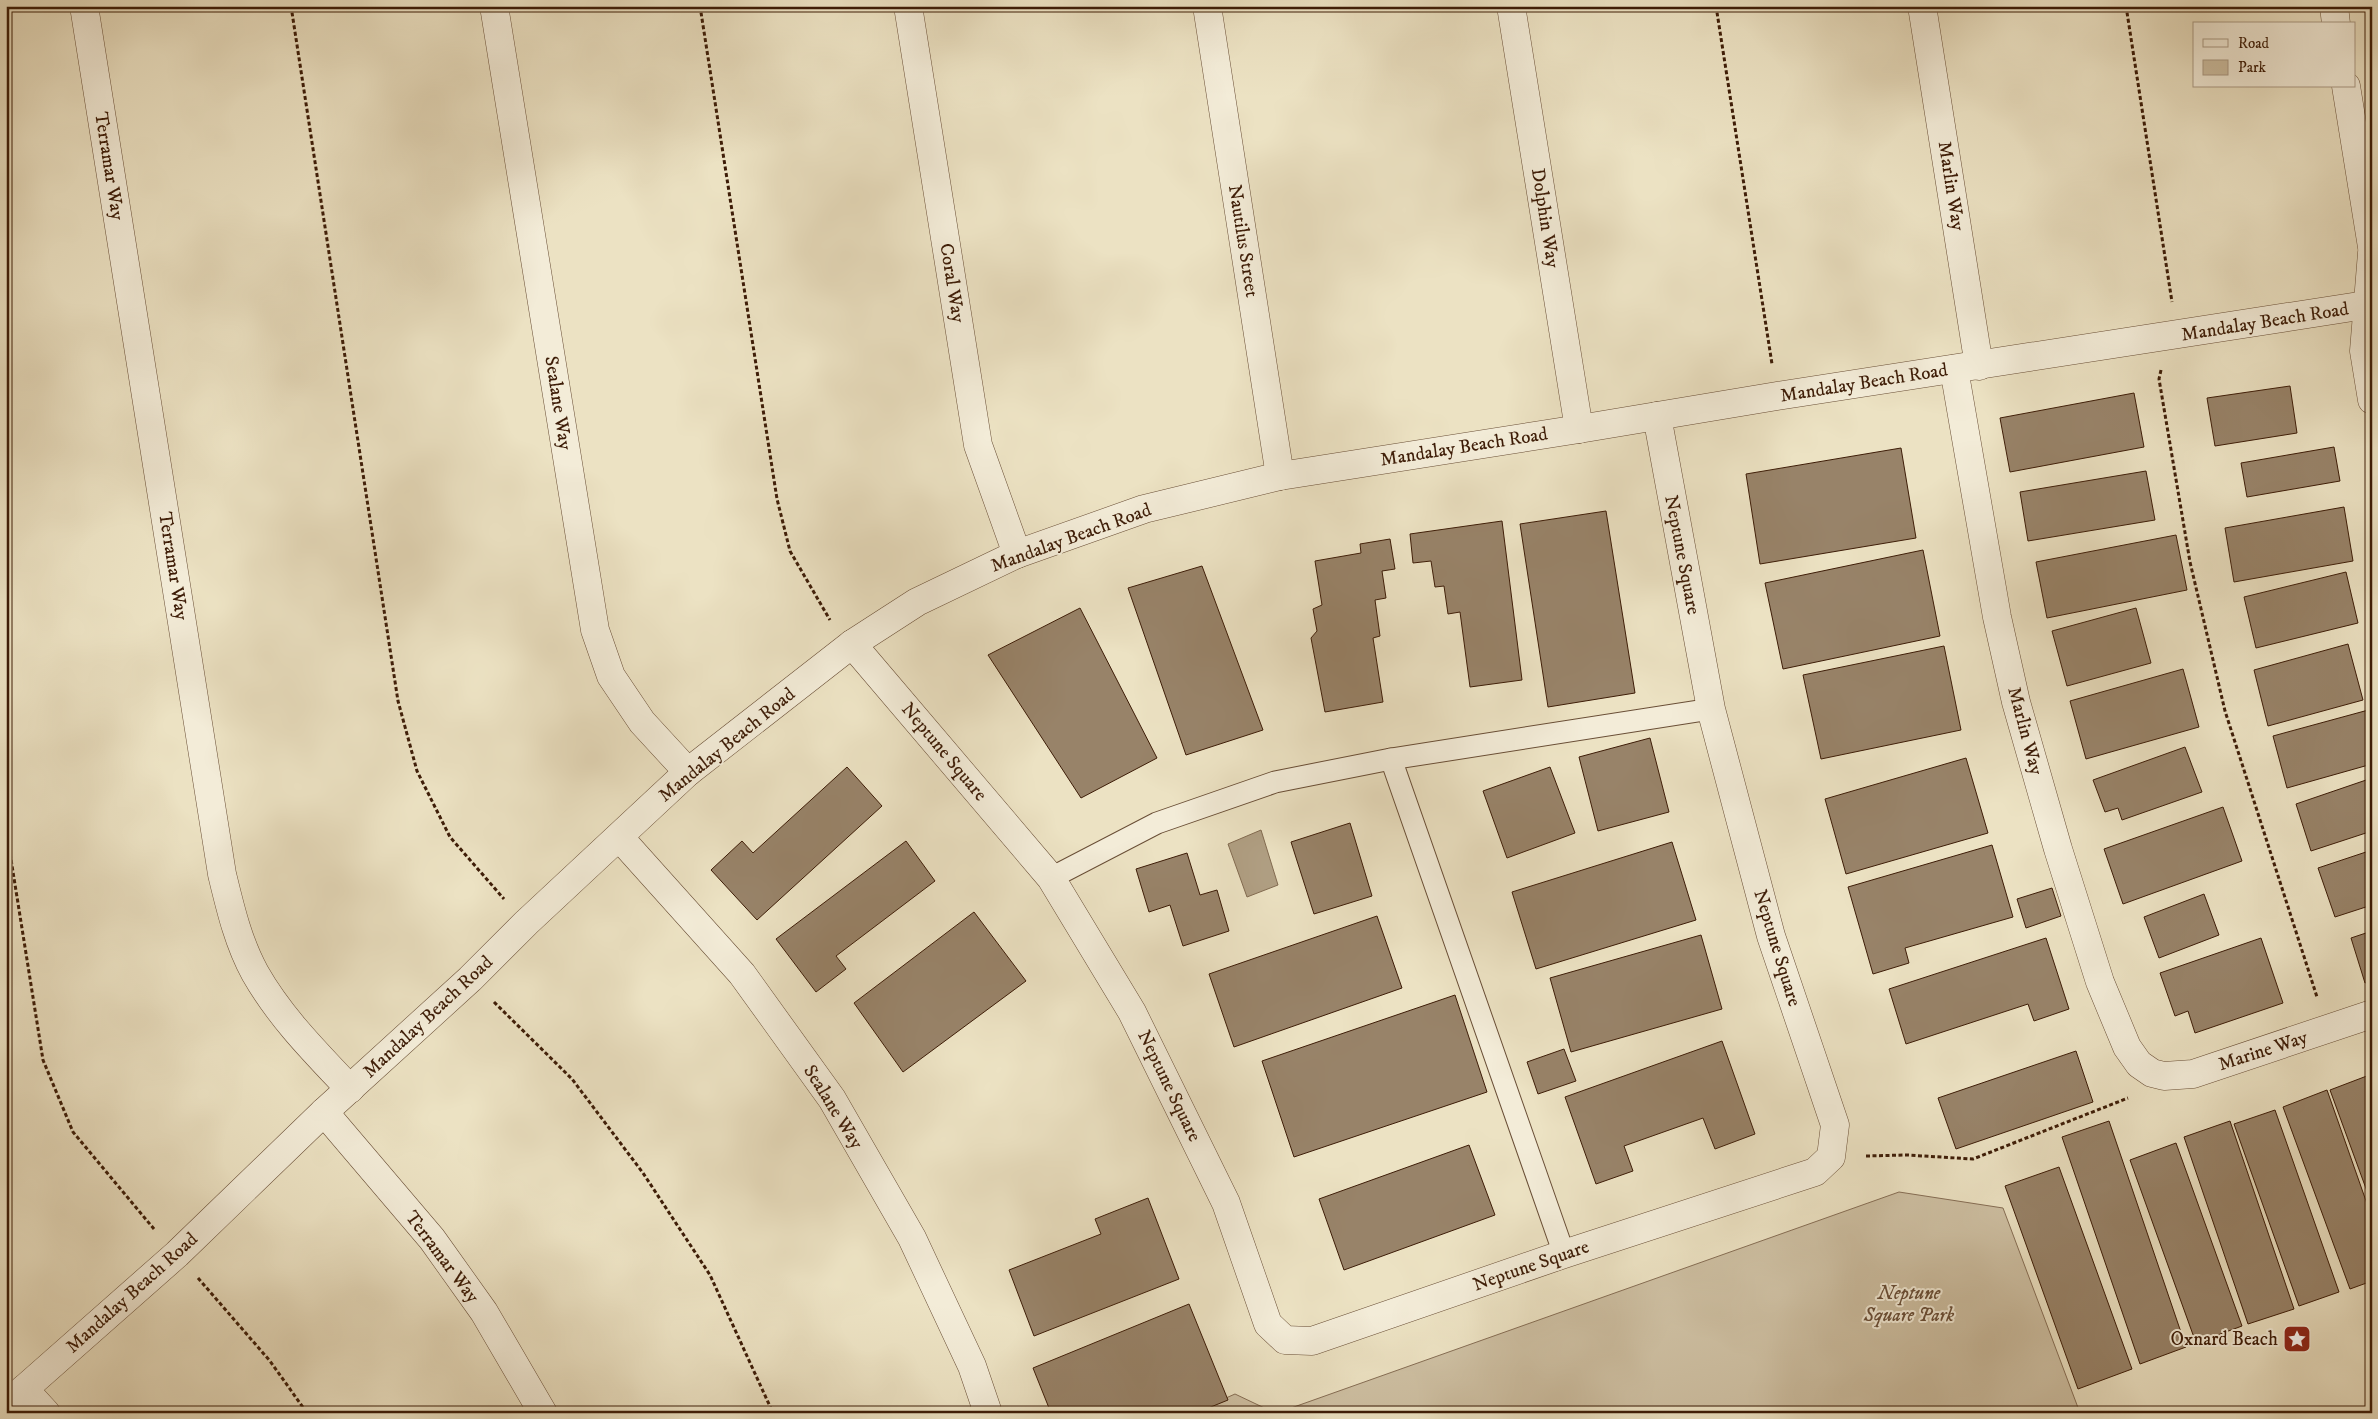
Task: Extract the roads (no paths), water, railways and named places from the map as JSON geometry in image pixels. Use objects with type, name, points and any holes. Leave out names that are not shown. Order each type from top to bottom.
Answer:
[{"type":"street","name":"Terramar Way","points":[[84,6],[222,874],[235,926],[254,972],[287,1022],[350,1089]]},
{"type":"street","name":"Sealane Way","points":[[494,6],[595,630],[611,676],[642,722],[688,772]]},
{"type":"street","name":"Coral Way","points":[[908,6],[978,445],[1017,554]]},
{"type":"street","name":"Nautilus Street","points":[[1207,6],[1280,476]]},
{"type":"street","name":"Dolphin Way","points":[[1511,6],[1579,429]]},
{"type":"street","name":"Marlin Way","points":[[1922,6],[1997,617],[2016,702],[2058,849],[2100,982],[2127,1047],[2139,1064],[2152,1073]]},
{"type":"street","points":[[2334,6],[2336,22]]},
{"type":"street","points":[[2346,88],[2372,247]]},
{"type":"street","points":[[2372,253],[2364,351],[2372,400]]},
{"type":"street","name":"Mandalay Beach Road","points":[[15,1397],[177,1254],[324,1112],[470,979],[526,923],[620,838],[688,772],[852,644],[917,602],[1017,554],[1144,509],[1280,476],[1778,396],[2369,305]]},
{"type":"street","name":"Neptune Square","points":[[852,644],[1051,878],[1132,1012],[1226,1203],[1268,1324],[1285,1340],[1312,1341],[1564,1254],[1815,1172],[1831,1157],[1835,1125],[1771,936],[1711,709],[1657,416]]},
{"type":"street","name":"Sealane Way","points":[[620,838],[742,974],[832,1099],[912,1238],[972,1366],[988,1413]]},
{"type":"street","name":"Marine Way","points":[[2152,1073],[2176,1076],[2193,1074],[2372,1014]]},
{"type":"street","name":"Terramar Way","points":[[324,1112],[432,1239],[484,1312],[543,1413]]},
{"type":"street","points":[[15,1397],[46,1413]]},
{"type":"lane","points":[[1051,878],[1157,823],[1275,782],[1391,759],[1711,709]]},
{"type":"lane","points":[[1391,759],[1564,1254]]},
{"type":"place","name":"Oxnard Beach","points":[[2297,1339]]},
{"type":"park label","name":"Neptune Square Park","points":[[1909,1304]]}]
